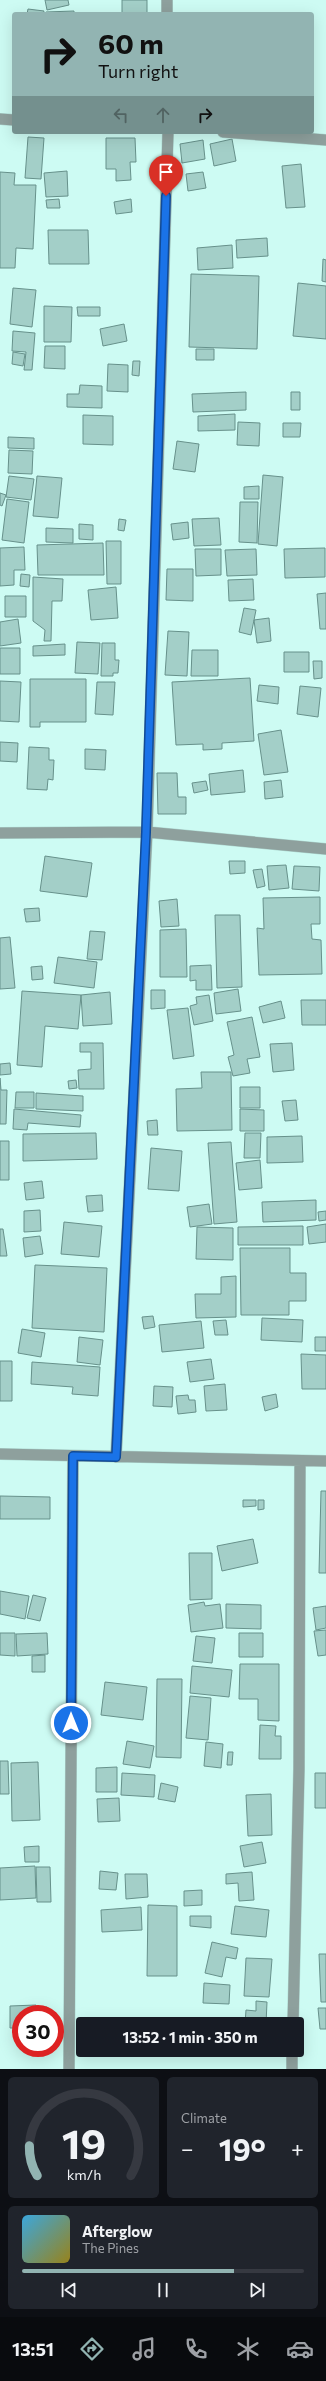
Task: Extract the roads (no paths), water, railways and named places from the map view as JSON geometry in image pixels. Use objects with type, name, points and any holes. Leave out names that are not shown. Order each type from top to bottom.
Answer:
[{"type":"street","points":[[167,0],[167,12]]},
{"type":"street","points":[[0,119],[12,120]]},
{"type":"street","points":[[116,1457],[146,832],[168,134]]},
{"type":"street","points":[[249,134],[326,140]]},
{"type":"street","points":[[0,833],[146,832],[326,849]]},
{"type":"street","points":[[0,1454],[300,1462],[326,1461]]},
{"type":"street","points":[[69,2069],[73,1456]]},
{"type":"street","points":[[293,2017],[299,1770],[300,1462]]},
{"type":"street","points":[[292,2057],[292,2069]]}]
